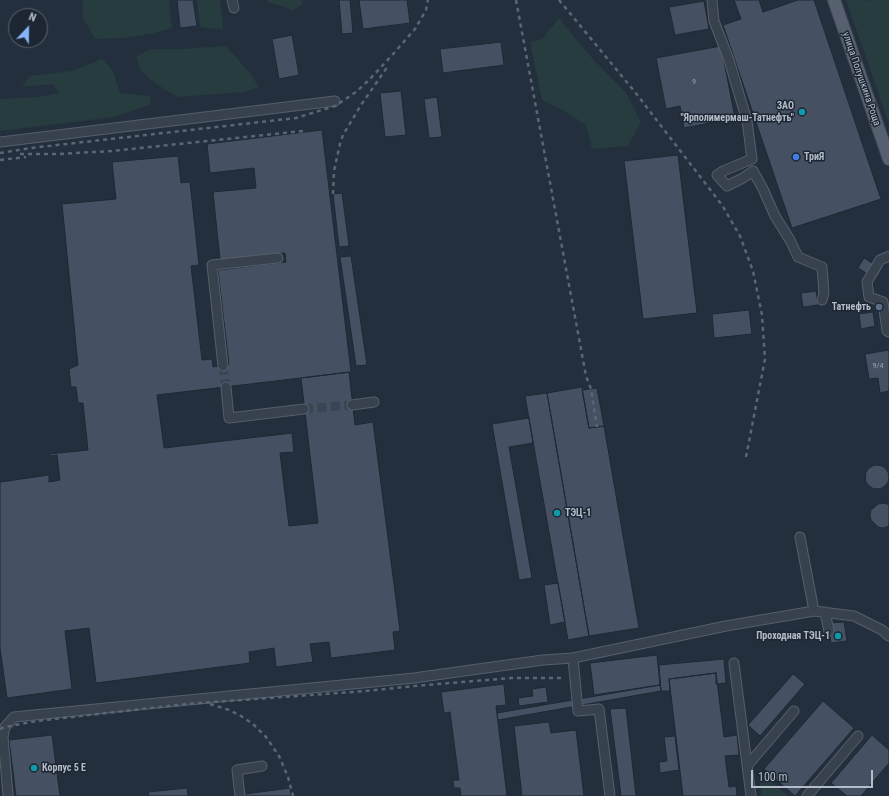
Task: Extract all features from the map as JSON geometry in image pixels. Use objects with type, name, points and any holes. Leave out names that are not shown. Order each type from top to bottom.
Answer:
[{"type":"main road","name":"улица Полушкина Роща","points":[[834,0],[889,158]]},
{"type":"street","points":[[712,0],[714,21],[729,60],[747,121],[752,159],[717,175],[727,186],[753,171],[775,216],[790,240],[798,257],[822,267],[824,293],[822,300]]},
{"type":"street","points":[[0,142],[335,101]]},
{"type":"street","points":[[889,256],[880,260],[867,282],[869,297],[883,302],[887,331],[889,332]]},
{"type":"street","points":[[223,366],[212,265],[278,258]]},
{"type":"street","points":[[226,387],[230,418],[304,409]]},
{"type":"street","points":[[352,405],[374,402]]},
{"type":"street","points":[[800,537],[814,611]]},
{"type":"street","points":[[8,795],[3,737],[5,727],[14,717],[414,678],[538,661],[573,658],[726,626],[814,611],[854,616],[882,630],[889,636]]},
{"type":"street","points":[[825,612],[829,630]]},
{"type":"street","points":[[573,658],[578,711],[599,709],[610,796]]},
{"type":"street","points":[[734,663],[751,796]]},
{"type":"street","points":[[747,766],[794,711]]},
{"type":"street","points":[[807,796],[858,736]]},
{"type":"street","points":[[240,796],[237,770],[262,766]]},
{"type":"green space","points":[[82,0],[169,0],[172,28],[150,34],[124,38],[95,39],[83,18]]},
{"type":"green space","points":[[197,0],[220,0],[223,30],[201,27]]},
{"type":"green space","points":[[267,0],[302,0],[302,5],[293,10],[268,2]]},
{"type":"green space","points":[[846,0],[889,0],[889,124]]},
{"type":"green space","points":[[559,18],[590,56],[626,93],[641,122],[628,146],[592,149],[586,125],[563,110],[542,100],[530,42],[542,39]]},
{"type":"green space","points":[[226,46],[249,72],[259,87],[244,92],[178,97],[151,80],[140,69],[136,57],[150,49],[182,49]]},
{"type":"green space","points":[[102,59],[113,71],[120,93],[150,96],[150,105],[114,117],[0,131],[0,99],[37,97],[59,93],[53,84],[22,87],[29,76],[72,71]]},
{"type":"green space","points":[[761,772],[788,796],[762,796],[758,774]]},
{"type":"building","points":[[177,0],[193,0],[197,26],[180,28]]},
{"type":"building","points":[[339,0],[350,0],[353,33],[342,34]]},
{"type":"building","points":[[359,0],[407,0],[410,23],[363,29]]},
{"type":"building","name":"ЗАО \"Ярполимермаш-Татнефть\"","points":[[734,0],[759,0],[763,12],[798,0],[814,0],[881,199],[792,228],[723,25],[741,19]]},
{"type":"building","points":[[704,1],[709,29],[675,35],[669,7]]},
{"type":"building","points":[[292,35],[299,75],[279,79],[272,39]]},
{"type":"building","points":[[501,42],[504,65],[443,73],[440,49]]},
{"type":"building","points":[[721,46],[735,118],[684,128],[680,106],[666,109],[656,58]]},
{"type":"building","points":[[401,91],[406,135],[385,137],[380,93]]},
{"type":"building","points":[[437,97],[442,137],[429,138],[424,99]]},
{"type":"building","points":[[322,130],[351,372],[349,372],[355,425],[373,422],[400,631],[393,632],[395,650],[331,658],[329,642],[310,644],[313,662],[276,667],[274,648],[249,652],[250,663],[96,683],[89,628],[65,631],[72,689],[7,698],[0,648],[0,482],[49,475],[49,482],[60,480],[57,455],[50,456],[50,454],[88,450],[83,403],[78,403],[76,387],[71,387],[69,369],[78,365],[62,204],[116,199],[112,162],[178,156],[181,183],[190,182],[199,265],[191,266],[202,360],[212,359],[213,367],[229,365],[218,270],[286,262],[285,253],[220,260],[213,192],[256,188],[254,168],[210,173],[207,144]],"holes":[[[301,378],[318,523],[289,526],[280,453],[294,452],[292,433],[164,448],[157,395]]]},
{"type":"building","points":[[678,155],[697,313],[643,319],[624,161]]},
{"type":"building","points":[[342,193],[349,246],[339,247],[333,194]]},
{"type":"building","points":[[351,256],[367,365],[356,366],[340,257]]},
{"type":"building","points":[[864,258],[882,269],[876,279],[858,268]]},
{"type":"building","points":[[816,291],[818,305],[803,307],[801,293]]},
{"type":"building","points":[[749,310],[752,334],[714,338],[712,314]]},
{"type":"building","points":[[873,312],[875,326],[861,329],[859,314]]},
{"type":"building","points":[[889,350],[889,391],[880,393],[878,378],[869,379],[865,354]]},
{"type":"building","points":[[582,387],[589,428],[604,426],[639,628],[589,636],[547,393]]},
{"type":"building","points":[[597,388],[604,426],[589,428],[582,390]]},
{"type":"building","name":"ТЭЦ-1","points":[[547,393],[589,636],[568,640],[525,396]]},
{"type":"building","points":[[529,418],[533,443],[509,447],[532,578],[519,580],[492,424]]},
{"type":"building","points":[[877,465],[882,466],[888,472],[888,482],[882,488],[877,489],[872,488],[866,482],[865,477],[866,472],[872,466]]},
{"type":"building","points":[[884,503],[889,505],[889,525],[883,528],[878,527],[871,520],[870,515],[871,510],[878,504]]},
{"type":"building","points":[[558,583],[565,622],[550,625],[544,585]]},
{"type":"building","name":"Проходная ТЭЦ-1","points":[[844,622],[847,641],[831,643],[828,623]]},
{"type":"building","points":[[657,655],[660,685],[594,695],[590,663]]},
{"type":"building","points":[[724,659],[726,683],[716,684],[716,673],[669,679],[670,691],[661,691],[659,665]]},
{"type":"building","points":[[716,673],[724,737],[737,735],[739,755],[725,756],[729,787],[736,786],[737,796],[683,796],[669,679]]},
{"type":"building","points":[[793,674],[805,684],[760,736],[748,725]]},
{"type":"building","points":[[504,684],[506,705],[496,706],[507,796],[461,796],[460,788],[454,788],[453,780],[459,780],[450,712],[444,713],[441,692]]},
{"type":"building","points":[[660,685],[661,691],[498,720],[497,713]]},
{"type":"building","points":[[546,687],[548,702],[519,706],[518,698],[533,696],[532,689]]},
{"type":"building","points":[[823,701],[854,728],[795,796],[764,769]]},
{"type":"building","points":[[626,708],[636,796],[621,796],[610,709]]},
{"type":"building","points":[[549,722],[551,733],[576,730],[584,796],[522,796],[514,726]]},
{"type":"building","name":"Корпус 5 E","points":[[52,735],[60,796],[16,796],[9,740]]},
{"type":"building","points":[[872,735],[889,750],[889,763],[861,796],[847,796],[831,783]]},
{"type":"building","points":[[675,736],[679,770],[660,773],[659,762],[667,761],[664,737]]},
{"type":"building","points":[[187,788],[188,796],[149,796],[148,792]]},
{"type":"building","points":[[290,788],[291,796],[245,796],[245,794]]},
{"type":"tunnel","points":[[223,366],[226,387]]},
{"type":"tunnel","points":[[304,409],[352,405]]},
{"type":"railway","points":[[0,153],[31,148],[296,118],[335,106],[356,92],[394,53],[415,29],[426,10],[428,0]]},
{"type":"railway","points":[[516,0],[586,376],[591,389],[597,427]]},
{"type":"railway","points":[[559,0],[635,92],[722,205],[740,236],[753,271],[762,315],[765,359],[746,457]]},
{"type":"railway","points":[[333,194],[334,171],[343,135],[361,105],[388,66]]},
{"type":"railway","points":[[20,154],[58,154],[112,151],[303,131]]},
{"type":"railway","points":[[0,160],[26,157]]},
{"type":"railway","points":[[0,729],[37,721],[186,704],[366,691],[511,678],[564,678]]},
{"type":"railway","points":[[210,704],[229,710],[241,716],[253,724],[266,737],[279,756],[288,777],[293,796]]},
{"type":"place","name":"ЗАО \"Ярполимермаш-Татнефть\"","points":[[802,112]]},
{"type":"place","name":"ТриЯ","points":[[796,157]]},
{"type":"place","name":"Татнефть","points":[[879,307]]},
{"type":"place","name":"ТЭЦ-1","points":[[557,513]]},
{"type":"place","name":"Проходная ТЭЦ-1","points":[[838,636]]},
{"type":"place","name":"Корпус 5 E","points":[[34,768]]}]
